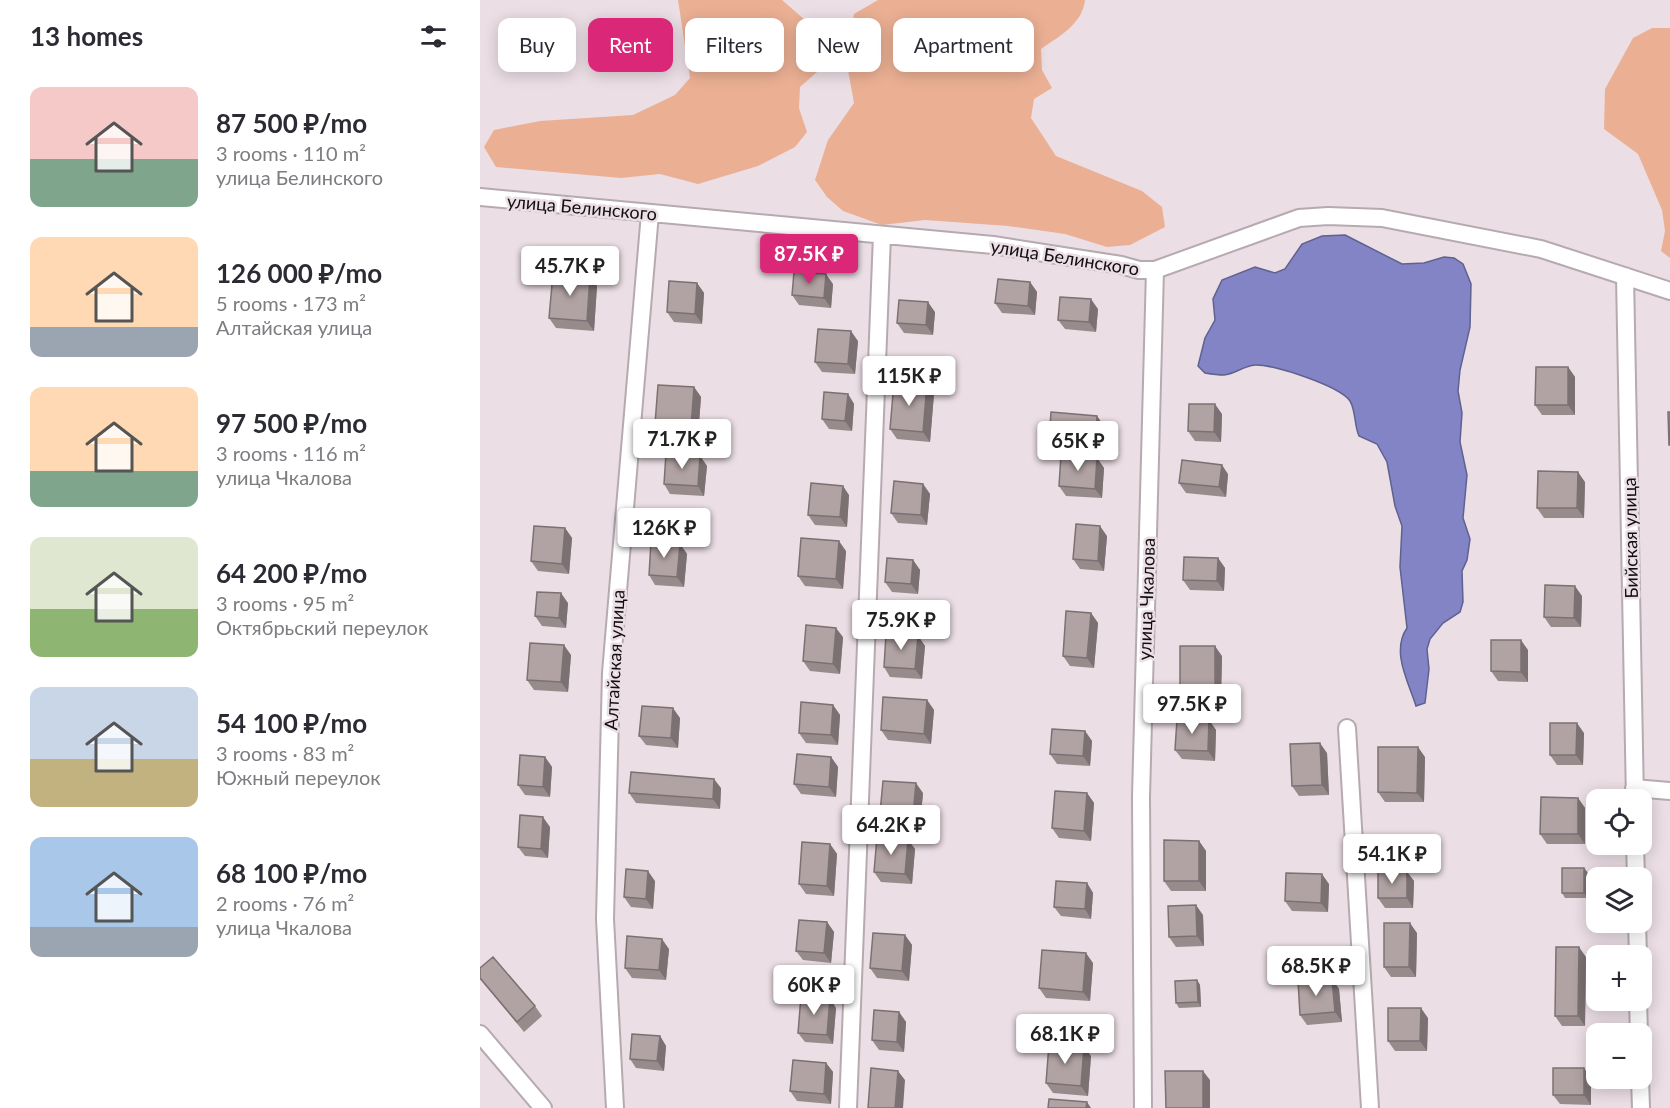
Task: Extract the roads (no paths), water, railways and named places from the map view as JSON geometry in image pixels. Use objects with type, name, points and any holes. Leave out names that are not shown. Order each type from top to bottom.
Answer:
[{"type":"street","name":"улица Белинского","points":[[480,197],[993,245],[1121,265],[1139,270],[1155,270],[1299,218],[1328,216],[1382,218],[1542,249],[1670,291]]},
{"type":"street","name":"Алтайская улица","points":[[615,1108],[604,920],[611,673],[650,213]]},
{"type":"street","points":[[848,1108],[882,235]]},
{"type":"street","name":"улица Чкалова","points":[[1143,1108],[1141,797],[1155,270]]},
{"type":"street","name":"Бийская улица","points":[[1625,276],[1634,789]]},
{"type":"street","points":[[1347,728],[1370,1108]]},
{"type":"street","points":[[1652,792],[1670,791]]},
{"type":"street","points":[[480,1034],[543,1108]]},
{"type":"street","points":[[1640,1089],[1641,1108]]},
{"type":"water","points":[[1345,235],[1402,264],[1424,263],[1444,257],[1454,258],[1463,264],[1471,284],[1470,327],[1460,370],[1458,391],[1462,413],[1460,442],[1467,475],[1463,518],[1470,539],[1467,560],[1462,571],[1463,602],[1460,612],[1443,623],[1430,639],[1427,649],[1429,669],[1425,703],[1416,706],[1402,666],[1401,656],[1402,637],[1407,628],[1400,567],[1402,526],[1395,506],[1387,462],[1377,444],[1359,436],[1350,401],[1344,395],[1320,383],[1276,368],[1255,365],[1222,375],[1205,373],[1198,366],[1205,338],[1215,320],[1213,299],[1222,280],[1255,267],[1275,273],[1285,269],[1302,244],[1322,236]]}]
